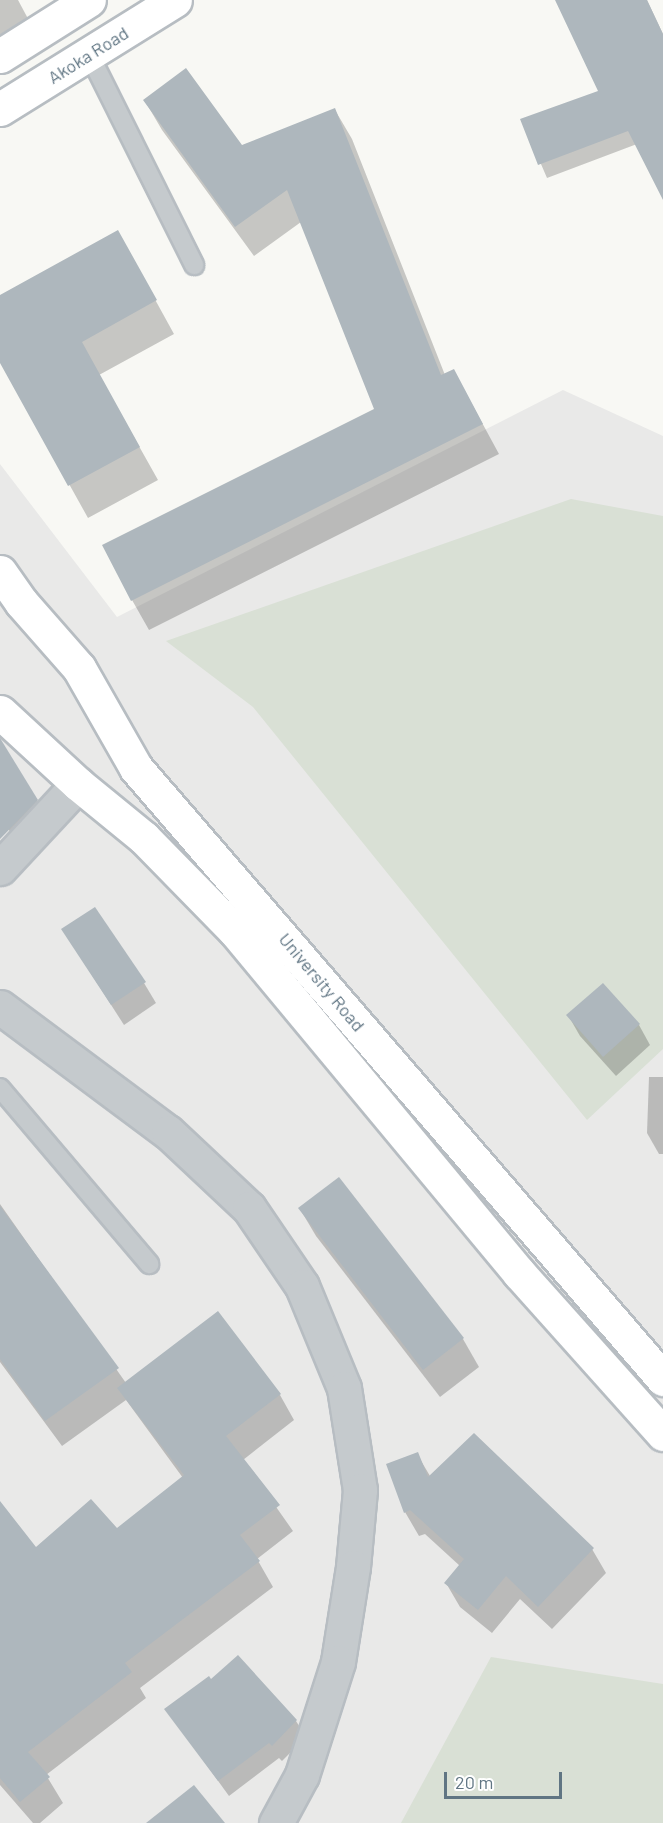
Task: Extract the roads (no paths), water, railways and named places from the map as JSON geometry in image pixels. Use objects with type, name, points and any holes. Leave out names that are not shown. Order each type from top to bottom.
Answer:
[{"type":"main road","points":[[0,56],[89,0]]},
{"type":"main road","name":"Akoka Road","points":[[0,109],[175,0]]},
{"type":"main road","name":"University Road","points":[[0,572],[11,596],[79,668],[136,768],[663,1379]]},
{"type":"main road","name":"University Road","points":[[0,712],[78,784],[144,838],[235,931],[519,1273],[663,1434]]},
{"type":"street","points":[[0,868],[78,784]]},
{"type":"street","points":[[0,1008],[168,1132],[249,1208],[302,1286],[345,1388],[360,1490],[352,1578],[338,1662],[302,1775],[276,1823]]},
{"type":"lane","points":[[89,54],[194,265]]},
{"type":"lane","points":[[0,1088],[149,1264]]}]
